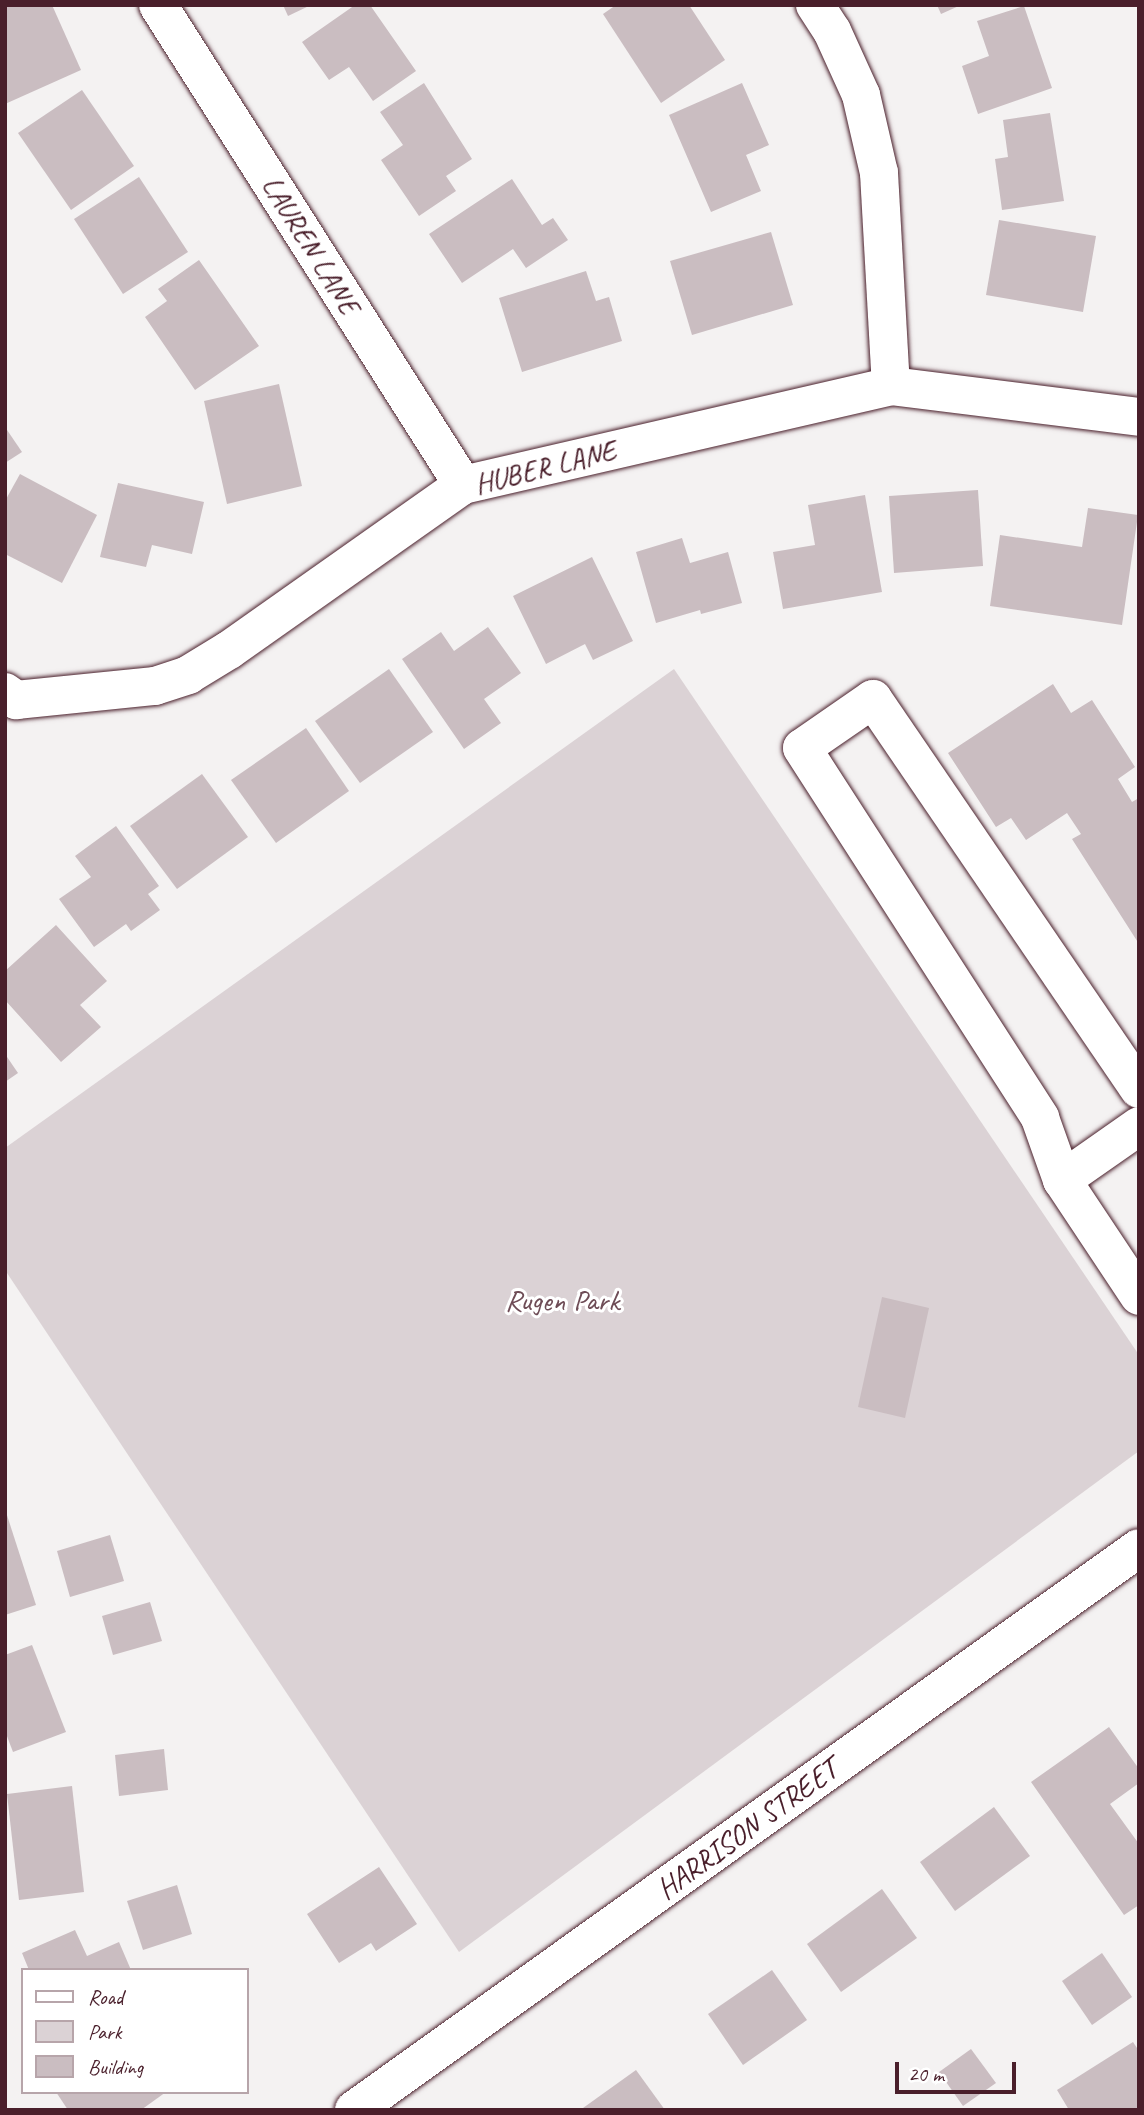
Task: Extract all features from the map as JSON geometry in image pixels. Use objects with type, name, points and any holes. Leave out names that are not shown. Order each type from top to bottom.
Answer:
[{"type":"street","name":"LAUREN LANE","points":[[158,5],[463,485]]},
{"type":"street","points":[[815,5],[832,31],[861,95],[879,173],[891,386]]},
{"type":"street","name":"HUBER LANE","points":[[9,708],[155,686],[188,675],[229,650],[463,485],[891,386],[1139,417]]},
{"type":"street","points":[[1139,1089],[873,699],[802,748],[1040,1118],[1062,1180],[1139,1297]]},
{"type":"street","points":[[1062,1180],[1139,1126]]},
{"type":"street","name":"HARRISON STREET","points":[[354,2110],[1139,1548]]},
{"type":"green space","name":"Rugen Park","points":[[674,669],[1139,1355],[1139,1451],[459,1952],[5,1270],[5,1148]]},
{"type":"building","points":[[5,5],[52,5],[81,70],[5,104]]},
{"type":"building","points":[[283,5],[311,5],[288,16]]},
{"type":"building","points":[[355,5],[370,5],[416,71],[373,101],[349,67],[329,80],[302,42]]},
{"type":"building","points":[[616,5],[689,5],[725,60],[661,103],[603,14]]},
{"type":"building","points":[[937,5],[961,5],[941,14]]},
{"type":"building","points":[[1024,6],[1052,88],[978,114],[962,66],[989,56],[977,21]]},
{"type":"building","points":[[424,83],[472,159],[446,176],[456,191],[419,216],[381,160],[403,145],[380,112]]},
{"type":"building","points":[[742,83],[769,145],[746,155],[761,191],[711,212],[669,115]]},
{"type":"building","points":[[82,90],[134,166],[71,210],[18,133]]},
{"type":"building","points":[[1050,113],[1064,201],[1002,210],[995,159],[1008,157],[1003,120]]},
{"type":"building","points":[[139,177],[188,252],[123,294],[74,219]]},
{"type":"building","points":[[512,179],[542,225],[553,218],[568,240],[526,268],[513,249],[462,283],[429,234]]},
{"type":"building","points":[[999,220],[1096,236],[1083,312],[986,295]]},
{"type":"building","points":[[771,232],[793,305],[692,335],[670,261]]},
{"type":"building","points":[[199,260],[259,346],[195,390],[145,317],[167,301],[158,289]]},
{"type":"building","points":[[586,271],[596,301],[609,297],[622,341],[522,372],[499,298]]},
{"type":"building","points":[[279,384],[302,486],[227,504],[204,401]]},
{"type":"building","points":[[5,427],[22,452],[5,463]]},
{"type":"building","points":[[20,474],[97,515],[62,583],[5,554],[5,501]]},
{"type":"building","points":[[118,483],[204,502],[192,554],[152,545],[146,567],[100,557]]},
{"type":"building","points":[[978,490],[983,566],[894,573],[889,496]]},
{"type":"building","points":[[865,495],[882,592],[783,609],[773,552],[815,545],[808,505]]},
{"type":"building","points":[[1088,508],[1138,515],[1122,625],[990,606],[1000,535],[1082,547]]},
{"type":"building","points":[[682,538],[690,563],[728,552],[742,603],[701,614],[700,610],[656,623],[636,552]]},
{"type":"building","points":[[592,557],[633,641],[593,660],[585,644],[546,664],[513,596]]},
{"type":"building","points":[[488,627],[521,673],[484,699],[501,723],[464,749],[402,659],[441,632],[454,651]]},
{"type":"building","points":[[389,669],[433,732],[360,783],[315,721]]},
{"type":"building","points":[[1053,684],[1071,713],[1092,700],[1135,767],[1118,779],[1132,802],[1139,798],[1139,944],[1072,839],[1081,834],[1067,813],[1026,840],[1011,818],[996,827],[948,753]]},
{"type":"building","points":[[306,728],[349,791],[276,843],[231,780]]},
{"type":"building","points":[[202,774],[248,837],[177,889],[130,826]]},
{"type":"building","points":[[116,826],[159,886],[148,894],[160,910],[131,931],[126,924],[94,947],[59,899],[91,877],[75,856]]},
{"type":"building","points":[[56,925],[107,981],[80,1005],[101,1027],[61,1062],[5,1000],[5,971]]},
{"type":"building","points":[[5,1054],[18,1073],[5,1082]]},
{"type":"building","points":[[882,1297],[929,1308],[905,1418],[858,1407]]},
{"type":"building","points":[[5,1509],[36,1605],[5,1615]]},
{"type":"building","points":[[110,1535],[124,1581],[70,1597],[57,1551]]},
{"type":"building","points":[[150,1602],[162,1641],[113,1655],[102,1616]]},
{"type":"building","points":[[32,1645],[66,1732],[13,1752],[5,1731],[5,1655]]},
{"type":"building","points":[[1109,1727],[1139,1769],[1139,1783],[1110,1804],[1139,1844],[1139,1905],[1124,1915],[1031,1782]]},
{"type":"building","points":[[164,1749],[168,1790],[119,1796],[115,1755]]},
{"type":"building","points":[[72,1786],[84,1892],[19,1900],[7,1794]]},
{"type":"building","points":[[994,1807],[1030,1856],[955,1911],[920,1862]]},
{"type":"building","points":[[379,1867],[417,1924],[376,1951],[371,1943],[339,1963],[307,1914]]},
{"type":"building","points":[[177,1885],[192,1934],[143,1950],[127,1901]]},
{"type":"building","points":[[882,1889],[917,1938],[841,1992],[807,1944]]},
{"type":"building","points":[[75,1930],[87,1956],[119,1942],[130,1968],[28,1968],[22,1953]]},
{"type":"building","points":[[1102,1953],[1132,1997],[1092,2025],[1062,1981]]},
{"type":"building","points":[[772,1970],[807,2020],[743,2065],[708,2014]]},
{"type":"building","points":[[1133,2042],[1139,2051],[1139,2108],[1069,2110],[1057,2090]]},
{"type":"building","points":[[971,2049],[996,2083],[963,2106],[939,2072]]},
{"type":"building","points":[[636,2070],[665,2110],[584,2110],[583,2108]]},
{"type":"building","points":[[57,2094],[163,2094],[141,2110],[68,2110]]}]
